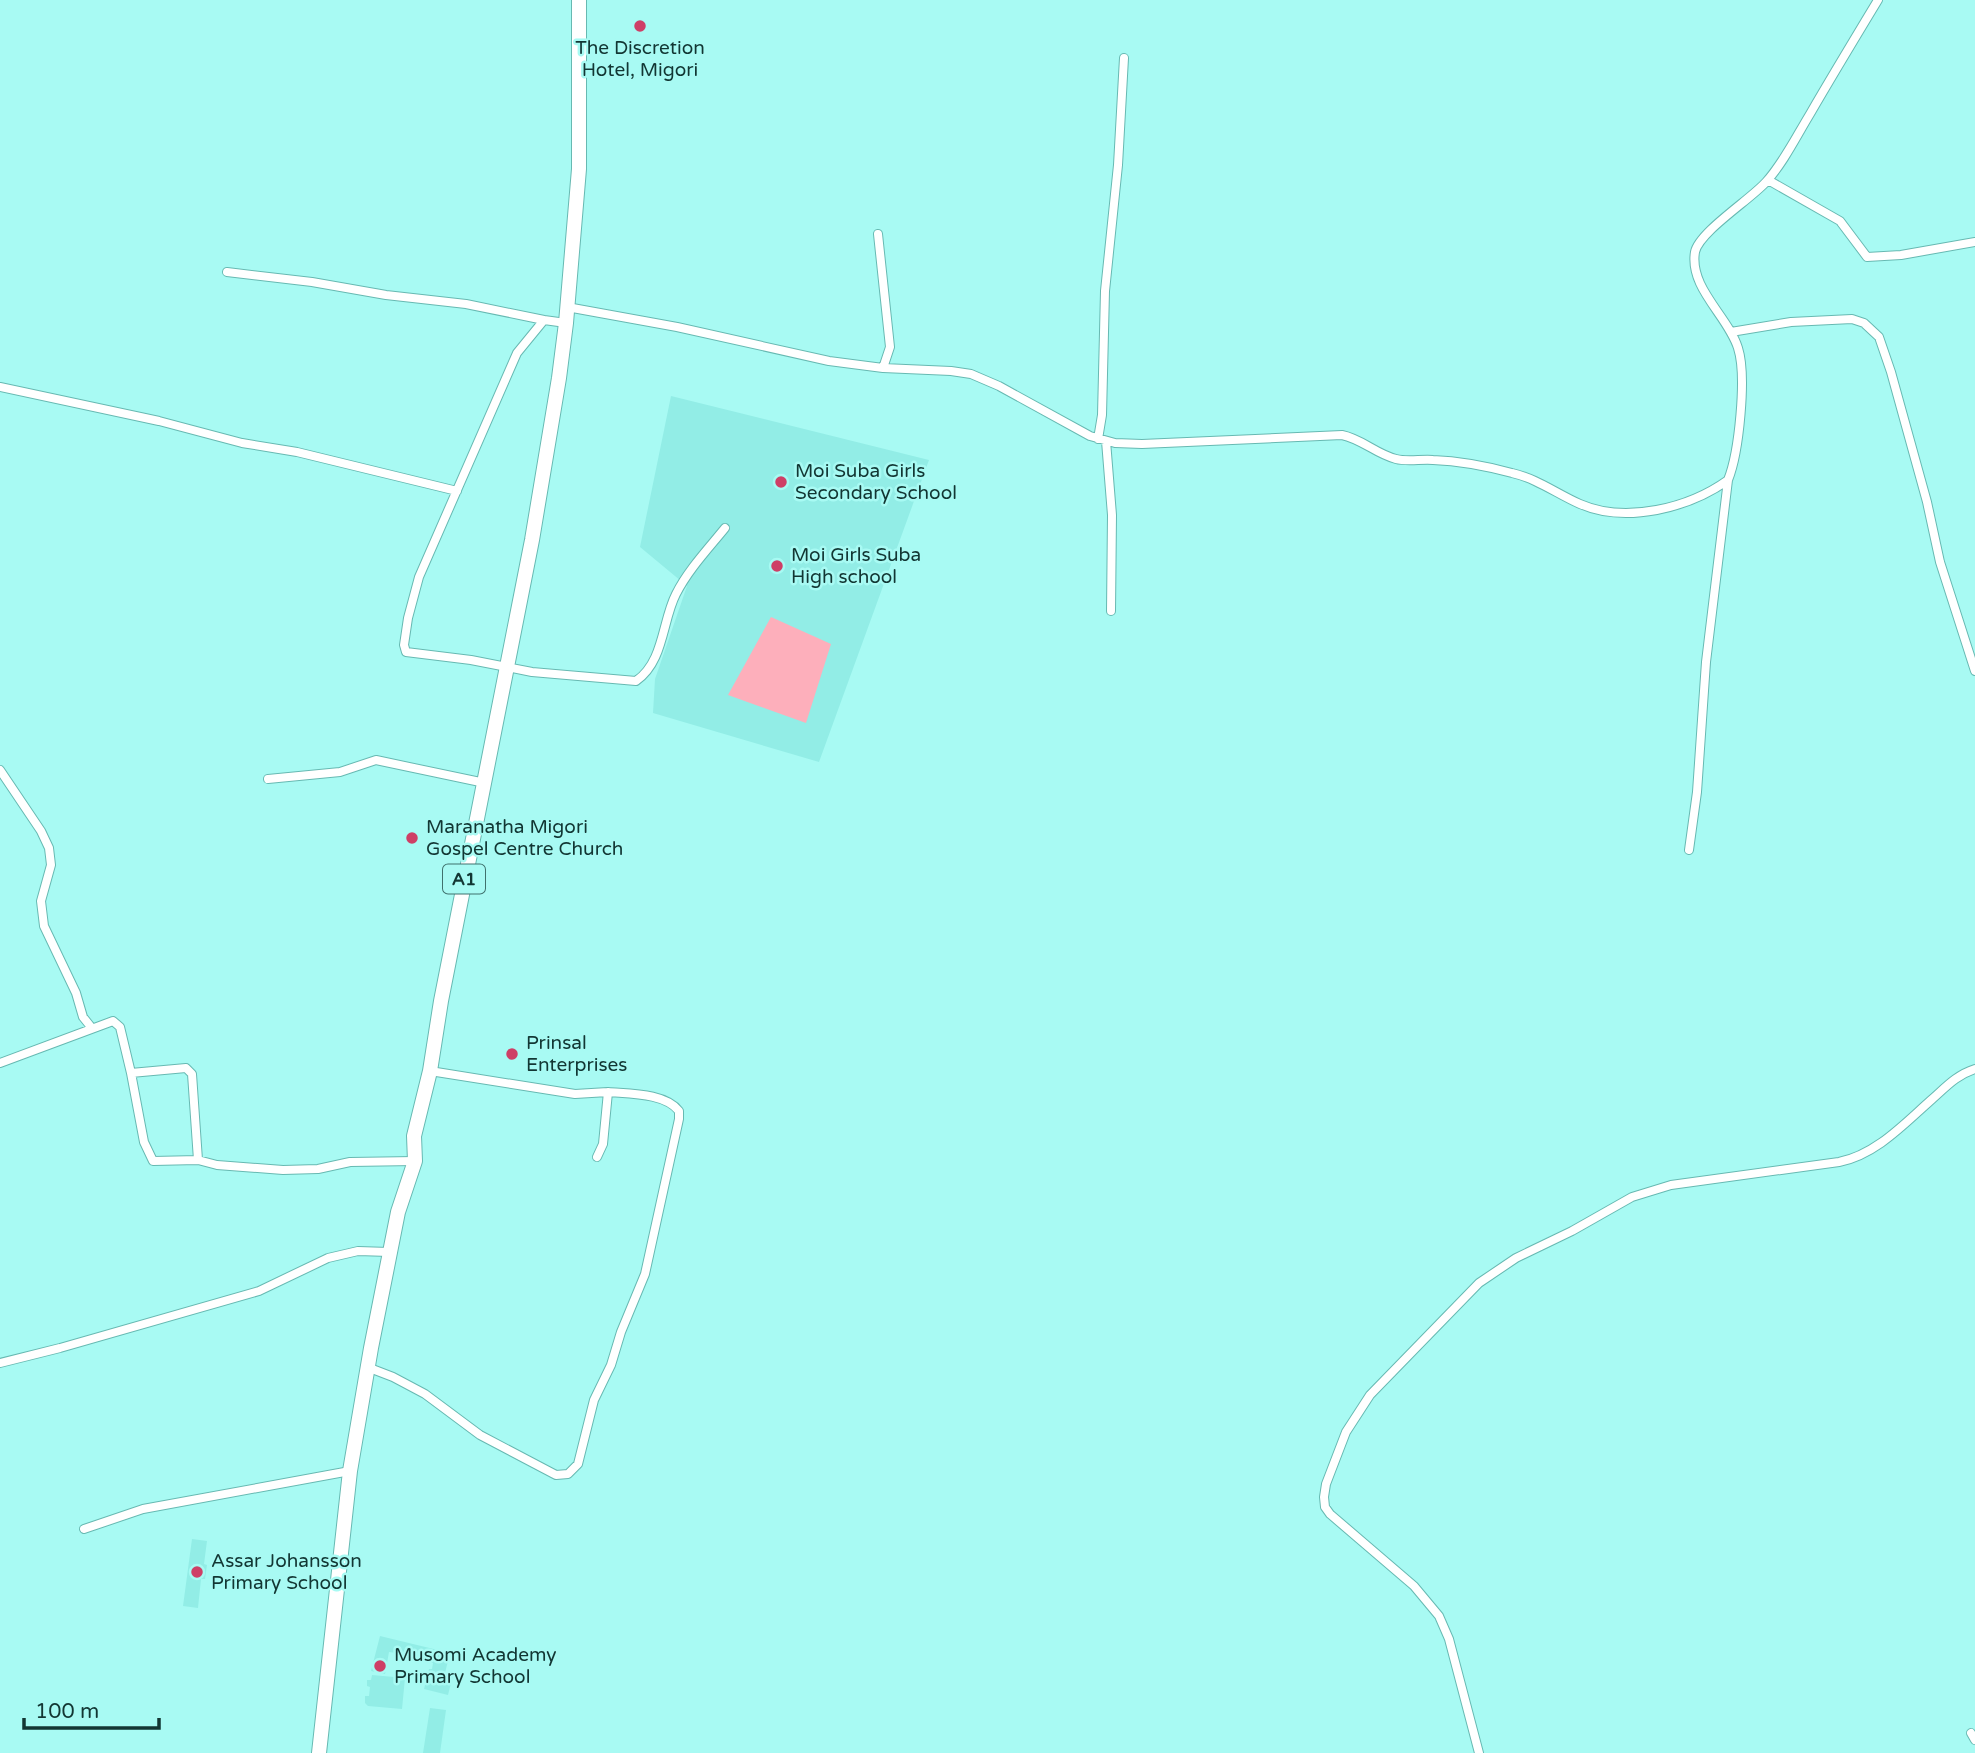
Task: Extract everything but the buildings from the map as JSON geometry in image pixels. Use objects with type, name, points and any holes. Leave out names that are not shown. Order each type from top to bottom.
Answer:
[{"type":"highway","name":"A1","points":[[319,1753],[350,1471],[368,1367],[398,1212],[415,1161],[414,1136],[430,1072],[441,1001],[544,481],[566,323],[579,169],[579,0]]},
{"type":"street","points":[[1689,850],[1697,792],[1706,663],[1741,388],[1738,348],[1701,285],[1695,253],[1699,243],[1711,230],[1752,197],[1768,180],[1793,144],[1878,0]]},
{"type":"street","points":[[1111,611],[1112,515],[1102,440],[1102,415],[1105,304],[1118,166],[1124,58]]},
{"type":"street","points":[[1768,180],[1840,221],[1867,257],[1892,257],[1975,242]]},
{"type":"street","points":[[878,234],[890,347],[883,368]]},
{"type":"street","points":[[227,272],[466,304],[566,323]]},
{"type":"street","points":[[567,307],[677,327],[829,361],[883,368],[951,370],[971,374],[999,386],[1078,431],[1102,440],[1142,444],[1342,435],[1360,439],[1396,459],[1456,461],[1515,473],[1536,480],[1579,504],[1612,513],[1679,504],[1706,494],[1728,480]]},
{"type":"street","points":[[1731,332],[1791,322],[1843,319],[1864,323],[1879,337],[1927,502],[1940,562],[1975,671]]},
{"type":"street","points":[[544,320],[517,353],[415,587],[404,648],[409,654],[471,660],[507,668],[636,681],[646,673],[658,649],[676,593],[725,528]]},
{"type":"street","points":[[0,387],[159,421],[242,443],[298,452],[457,491]]},
{"type":"street","points":[[268,779],[340,772],[376,761],[485,783]]},
{"type":"street","points":[[0,770],[41,831],[49,848],[51,866],[41,901],[44,926],[76,993],[83,1017],[91,1027]]},
{"type":"street","points":[[0,1063],[107,1021],[116,1023],[120,1027],[144,1142],[151,1159],[158,1162],[198,1160],[217,1165],[283,1170],[318,1169],[349,1162],[415,1161]]},
{"type":"street","points":[[131,1073],[186,1068],[192,1074],[198,1160]]},
{"type":"street","points":[[1479,1753],[1449,1639],[1438,1616],[1415,1586],[1337,1522],[1325,1507],[1326,1484],[1337,1452],[1370,1395],[1470,1291],[1516,1258],[1646,1192],[1671,1185],[1861,1157],[1881,1144],[1951,1082],[1975,1069]]},
{"type":"street","points":[[368,1367],[425,1394],[480,1435],[556,1475],[568,1474],[578,1464],[594,1400],[611,1365],[621,1332],[645,1274],[679,1119],[679,1111],[673,1103],[635,1094],[575,1094],[430,1072]]},
{"type":"street","points":[[597,1157],[603,1144],[608,1092]]},
{"type":"street","points":[[0,1363],[259,1291],[328,1258],[358,1251],[389,1252]]},
{"type":"street","points":[[84,1529],[143,1509],[350,1471]]},
{"type":"shaded area","name":"Moi Girls Suba High school","points":[[671,396],[929,460],[819,762],[653,713],[655,679],[687,586],[640,547]]},
{"type":"shaded area","points":[[771,617],[831,644],[806,723],[728,695]]},
{"type":"shaded area","name":"Assar Johansson Primary School","points":[[192,1539],[207,1541],[204,1564],[207,1565],[205,1579],[201,1579],[198,1608],[183,1606]]},
{"type":"shaded area","name":"Musomi Academy Primary School","points":[[380,1636],[450,1653],[445,1673],[453,1675],[448,1695],[424,1689],[433,1663],[413,1658],[411,1663],[394,1659],[396,1653],[389,1652],[385,1674],[371,1671]]},
{"type":"shaded area","name":"Musomi Academy Primary School","points":[[372,1675],[405,1678],[402,1709],[368,1706],[365,1703],[370,1687],[367,1686],[367,1680],[371,1680]]},
{"type":"shaded area","name":"Musomi Academy Primary School","points":[[430,1708],[446,1710],[440,1753],[423,1753]]},
{"type":"place","name":"The Discretion Hotel, Migori","points":[[640,26]]},
{"type":"place","name":"Moi Suba Girls Secondary School","points":[[781,482]]},
{"type":"place","name":"Moi Girls Suba High school","points":[[777,566]]},
{"type":"place","name":"Maranatha Migori Gospel Centre Church","points":[[412,838]]},
{"type":"place","name":"Prinsal Enterprises","points":[[512,1054]]},
{"type":"place","name":"Assar Johansson Primary School","points":[[197,1572]]},
{"type":"place","name":"Musomi Academy Primary School","points":[[380,1666]]}]
